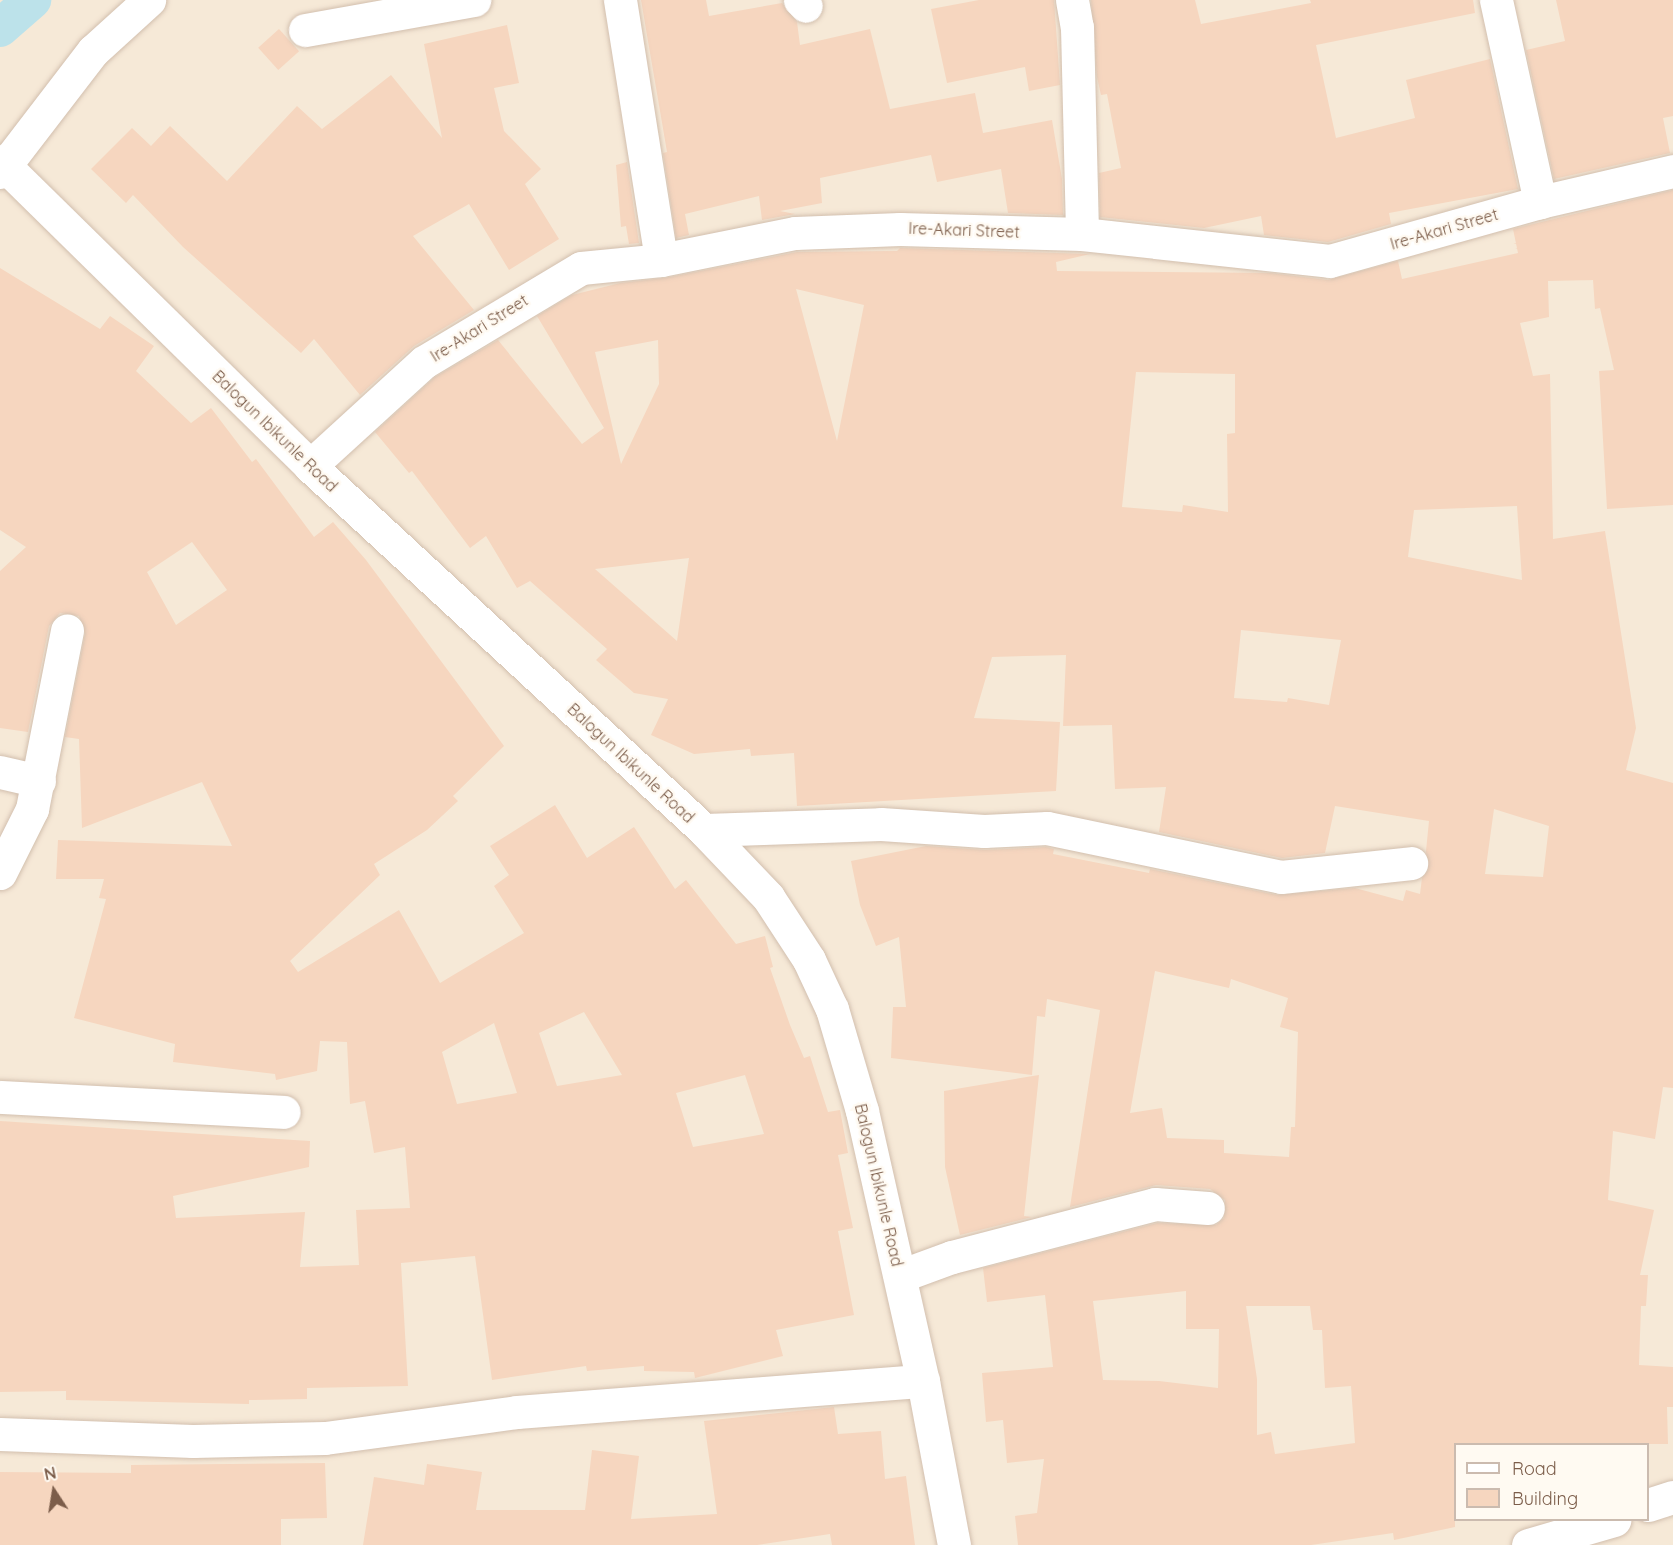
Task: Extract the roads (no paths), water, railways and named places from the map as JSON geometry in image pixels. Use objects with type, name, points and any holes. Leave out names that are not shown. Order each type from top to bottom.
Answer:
[{"type":"street","points":[[2,167],[93,51],[149,0]]},
{"type":"street","points":[[305,30],[474,0]]},
{"type":"street","points":[[620,0],[661,260]]},
{"type":"street","points":[[1072,0],[1077,27],[1082,234]]},
{"type":"street","points":[[1496,0],[1540,201]]},
{"type":"street","name":"Balogun Ibikunle Road","points":[[2,167],[310,466],[704,830],[768,897],[809,960],[832,1009],[862,1112],[923,1381],[954,1545]]},
{"type":"street","name":"Ire-Akari Street","points":[[310,466],[424,362],[499,314],[581,268],[661,260],[795,233],[900,228],[1082,234],[1330,261],[1540,201],[1673,171]]},
{"type":"street","points":[[0,873],[32,809],[67,630]]},
{"type":"street","points":[[0,772],[39,781]]},
{"type":"street","points":[[704,830],[881,824],[984,831],[1047,828],[1281,877],[1411,863]]},
{"type":"street","points":[[0,1097],[284,1112]]},
{"type":"street","points":[[900,1276],[952,1257],[1155,1204],[1208,1208]]},
{"type":"street","points":[[0,1434],[193,1441],[325,1438],[529,1411],[923,1381]]},
{"type":"street","points":[[1649,1504],[1673,1497]]},
{"type":"street","points":[[1528,1545],[1611,1521]]},
{"type":"waterway","points":[[0,28],[32,0]]}]
